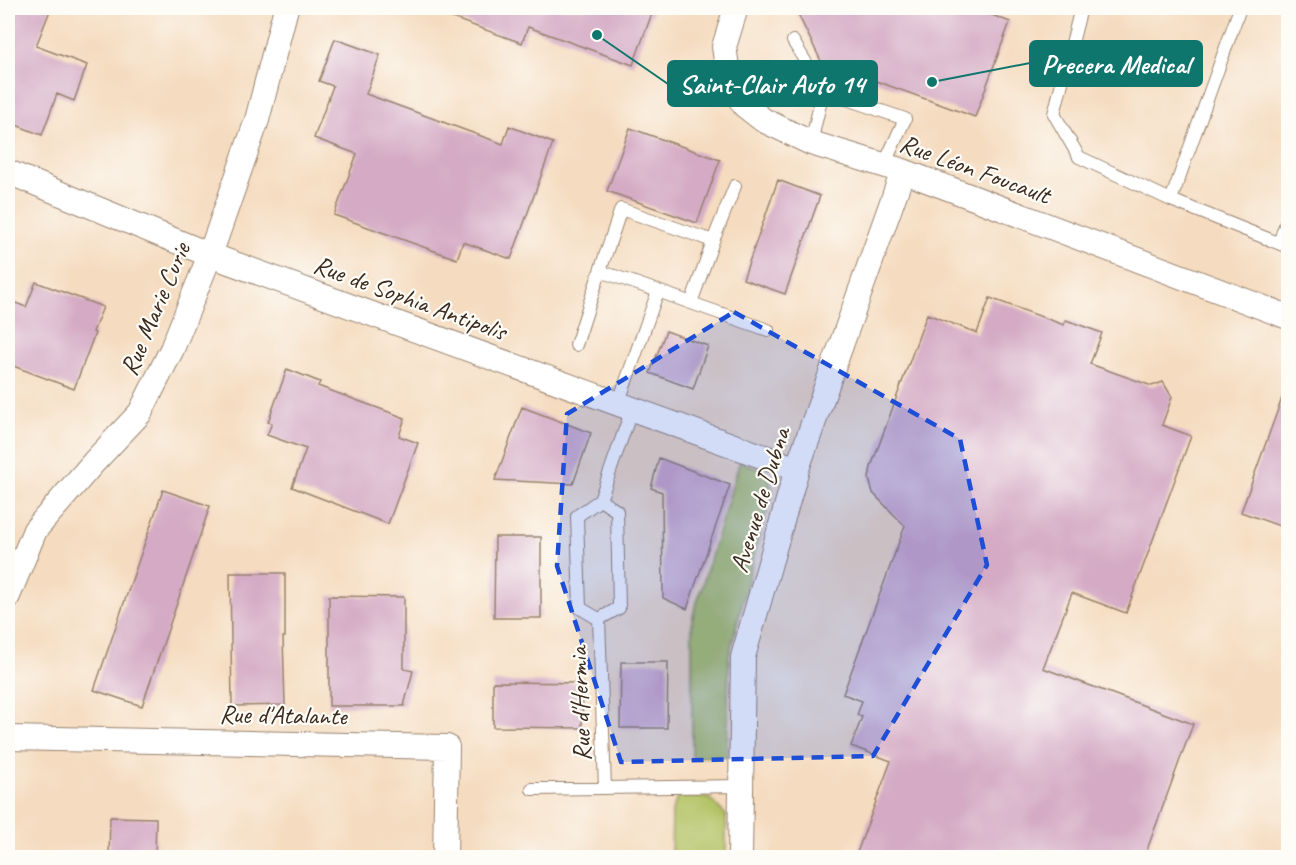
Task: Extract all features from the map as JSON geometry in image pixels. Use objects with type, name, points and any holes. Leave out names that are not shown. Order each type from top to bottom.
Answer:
[{"type":"street","name":"Rue Marie Curie","points":[[8,596],[35,530],[140,413],[172,349],[210,255],[257,120],[286,8]]},
{"type":"street","name":"Rue Léon Foucault","points":[[736,8],[724,47],[727,66],[733,88],[745,106],[762,120],[811,143],[893,168],[1288,316]]},
{"type":"street","name":"Avenue de Dubna","points":[[740,858],[743,657],[797,469],[893,168]]},
{"type":"street","name":"Rue de Sophia Antipolis","points":[[8,172],[210,255],[797,469]]},
{"type":"street","name":"Rue d'Atalante","points":[[8,738],[447,747],[445,858]]},
{"type":"lane","points":[[1081,8],[1054,114],[1079,157],[1171,200],[1284,245],[1288,217]]},
{"type":"lane","points":[[1171,200],[1240,8]]},
{"type":"lane","points":[[793,41],[823,91],[906,119],[893,168]]},
{"type":"lane","points":[[811,143],[823,91]]},
{"type":"lane","points":[[691,303],[735,186]]},
{"type":"lane","points":[[576,345],[621,209],[713,242]]},
{"type":"lane","points":[[600,271],[768,330]]},
{"type":"lane","points":[[600,501],[658,291]]},
{"type":"lane","name":"Rue d'Hermia","points":[[600,501],[617,512],[619,608],[599,619],[580,608],[577,516],[600,501]]},
{"type":"lane","name":"Rue d'Hermia","points":[[599,619],[605,788]]},
{"type":"lane","points":[[532,789],[741,786]]},
{"type":"highlighted area","points":[[734,312],[960,439],[987,565],[873,756],[621,762],[557,566],[567,414]]},
{"type":"green space","points":[[740,461],[766,472],[773,491],[757,543],[729,656],[727,757],[692,757],[692,619]]},
{"type":"green space","points":[[678,796],[709,798],[726,815],[726,857],[671,857],[672,811]]},
{"type":"building","points":[[8,8],[51,8],[36,46],[87,65],[74,101],[57,94],[42,135],[8,122]]},
{"type":"building","points":[[430,8],[654,8],[633,65],[528,27],[522,43],[430,10]]},
{"type":"building","points":[[795,8],[974,8],[1010,22],[975,117],[821,61]]},
{"type":"building","points":[[335,39],[380,55],[366,94],[503,144],[509,126],[553,143],[511,259],[463,242],[457,259],[334,215],[357,154],[314,138],[333,86],[319,81]]},
{"type":"building","points":[[630,128],[720,160],[697,223],[607,191]]},
{"type":"building","points":[[778,180],[820,196],[785,294],[743,279]]},
{"type":"building","points":[[36,282],[103,307],[74,389],[8,364],[8,300],[26,307]]},
{"type":"building","points":[[990,298],[1064,325],[1066,320],[1102,333],[1090,364],[1152,386],[1163,382],[1172,397],[1162,425],[1191,436],[1126,613],[1072,593],[1043,668],[1193,724],[1144,858],[855,858],[891,761],[851,746],[862,717],[857,715],[862,701],[843,694],[905,526],[873,493],[869,479],[871,467],[927,314],[977,333]]},
{"type":"building","points":[[666,331],[708,346],[693,389],[650,373]]},
{"type":"building","points":[[287,369],[320,382],[318,386],[405,418],[399,436],[418,443],[388,524],[292,487],[306,449],[267,435],[272,423],[268,422]]},
{"type":"building","points":[[1286,387],[1288,388],[1288,529],[1241,512]]},
{"type":"building","points":[[522,407],[591,433],[573,484],[495,480]]},
{"type":"building","points":[[659,458],[730,485],[687,609],[663,598],[662,492],[651,488]]},
{"type":"building","points":[[163,490],[210,506],[142,706],[94,690]]},
{"type":"building","points":[[495,537],[541,537],[541,618],[494,618]]},
{"type":"building","points":[[230,573],[285,573],[285,637],[283,637],[285,705],[232,706]]},
{"type":"building","points":[[329,596],[404,597],[404,669],[413,671],[404,706],[329,706]]},
{"type":"building","points":[[621,662],[668,662],[667,728],[620,728]]},
{"type":"building","points":[[493,682],[583,683],[582,728],[493,727]]},
{"type":"building","points":[[110,817],[156,818],[155,858],[109,858]]},
{"type":"place","name":"Saint-Clair Auto 14","points":[[597,35]]},
{"type":"place","name":"Precera Medical","points":[[932,82]]}]
